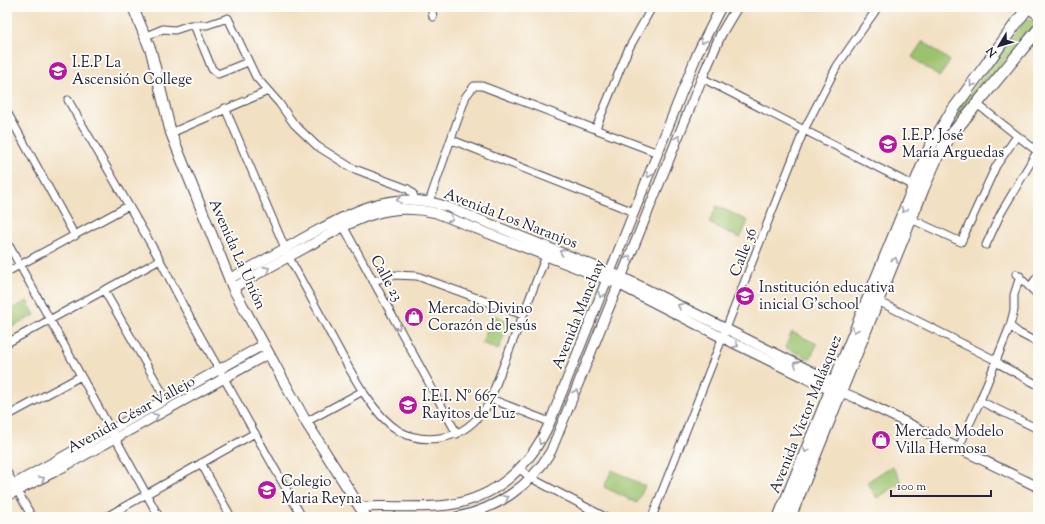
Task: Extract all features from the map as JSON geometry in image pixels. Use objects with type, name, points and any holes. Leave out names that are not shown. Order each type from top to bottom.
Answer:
[{"type":"main road","name":"Avenida La Unión","points":[[133,7],[146,36],[154,61],[171,133],[231,283],[263,345],[306,422],[366,517]]},
{"type":"main road","name":"Avenida Victor Malásquez","points":[[779,517],[835,388],[930,147],[943,124],[1028,7]]},
{"type":"main road","name":"Avenida Victor Malásquez","points":[[790,517],[835,388],[878,301],[938,155],[952,134],[1038,30]]},
{"type":"street","points":[[431,7],[433,17]]},
{"type":"street","points":[[596,128],[628,50],[652,7]]},
{"type":"street","name":"Avenida Manchay","points":[[360,507],[440,506],[477,497],[495,488],[520,469],[537,449],[550,422],[702,42],[721,7]]},
{"type":"street","name":"Avenida Manchay","points":[[457,517],[496,503],[512,494],[531,478],[547,459],[555,443],[702,78],[721,34],[737,7]]},
{"type":"street","name":"Calle 36","points":[[652,517],[804,130],[822,91],[837,66],[878,7]]},
{"type":"street","points":[[1028,7],[1038,15]]},
{"type":"street","points":[[146,36],[163,29],[176,30],[207,25],[228,18],[256,77],[294,124],[317,146],[352,168],[408,189],[413,194],[415,200]]},
{"type":"street","points":[[194,26],[212,69],[218,74],[248,62]]},
{"type":"street","points":[[702,78],[914,186]]},
{"type":"street","points":[[429,202],[452,140],[466,96],[474,86],[478,86],[596,128],[658,153]]},
{"type":"street","points":[[171,133],[225,108],[268,91]]},
{"type":"street","points":[[68,100],[160,260],[185,309],[302,517]]},
{"type":"street","points":[[977,104],[1016,136],[1038,151],[1001,213],[986,245]]},
{"type":"street","points":[[225,108],[287,253],[363,391],[387,421],[401,432],[426,439],[442,438],[457,434],[468,428],[478,417],[491,399],[546,256]]},
{"type":"street","points":[[7,112],[75,236]]},
{"type":"street","points":[[911,219],[960,242],[996,166],[1016,136]]},
{"type":"street","points":[[452,140],[634,212]]},
{"type":"street","name":"Avenida Los Naranjos","points":[[231,283],[341,222],[359,209],[377,203],[415,200],[448,207],[608,276]]},
{"type":"street","points":[[7,272],[128,206]]},
{"type":"street","name":"Avenida Los Naranjos","points":[[341,222],[399,208],[417,209],[446,216],[546,256],[620,280],[726,329],[835,388]]},
{"type":"street","name":"Calle 23","points":[[341,222],[457,434]]},
{"type":"street","points":[[7,242],[159,517]]},
{"type":"street","points":[[7,343],[160,260]]},
{"type":"street","points":[[373,281],[394,275],[417,276],[523,315]]},
{"type":"street","points":[[959,447],[980,401],[995,360],[1010,326],[1014,310],[1014,295],[1018,275],[1038,295]]},
{"type":"street","points":[[1030,287],[1038,276]]},
{"type":"street","name":"Avenida Los Naranjos","points":[[620,280],[723,338],[835,388],[959,447],[1038,487]]},
{"type":"street","points":[[104,290],[166,399]]},
{"type":"street","points":[[878,301],[995,360],[1001,365],[1038,384]]},
{"type":"street","points":[[1010,326],[1038,343]]},
{"type":"street","name":"Avenida César Vallejo","points":[[7,496],[13,488],[111,430],[263,345]]},
{"type":"street","name":"Avenida César Vallejo","points":[[13,488],[116,438],[268,354]]},
{"type":"street","points":[[7,416],[81,376]]},
{"type":"street","points":[[306,422],[363,391]]},
{"type":"street","points":[[491,399],[550,422]]},
{"type":"street","points":[[980,401],[1038,430]]},
{"type":"street","points":[[106,517],[255,433]]},
{"type":"street","points":[[201,464],[231,517]]},
{"type":"street","points":[[520,469],[531,478],[605,517]]},
{"type":"street","points":[[7,472],[13,488],[32,517]]},
{"type":"street","points":[[584,517],[592,510]]},
{"type":"green space","points":[[1026,19],[1030,19],[1035,25],[962,111],[942,138],[939,136]]},
{"type":"green space","points":[[923,41],[950,61],[939,77],[912,57]]},
{"type":"green space","points":[[717,206],[748,221],[740,238],[709,223]]},
{"type":"green space","points":[[27,301],[35,315],[8,329],[7,311]]},
{"type":"green space","points":[[493,315],[510,322],[498,350],[482,343]]},
{"type":"green space","points":[[792,332],[817,344],[810,359],[785,347]]},
{"type":"green space","points":[[892,466],[902,482],[877,498],[867,482]]},
{"type":"green space","points":[[612,470],[645,486],[637,503],[604,487]]},
{"type":"place","name":"I.E.P La Ascensión College","points":[[58,71]]},
{"type":"place","name":"I.E.P. José María Arguedas","points":[[888,144]]},
{"type":"place","name":"Institución educativa inicial G'school","points":[[745,296]]},
{"type":"place","name":"Mercado Divino Corazón de Jesús","points":[[414,317]]},
{"type":"place","name":"I.E.I. N° 667 Rayitos de Luz","points":[[408,405]]},
{"type":"place","name":"Mercado Modelo Villa Hermosa","points":[[881,440]]},
{"type":"place","name":"Colegio Maria Reyna","points":[[267,490]]}]
